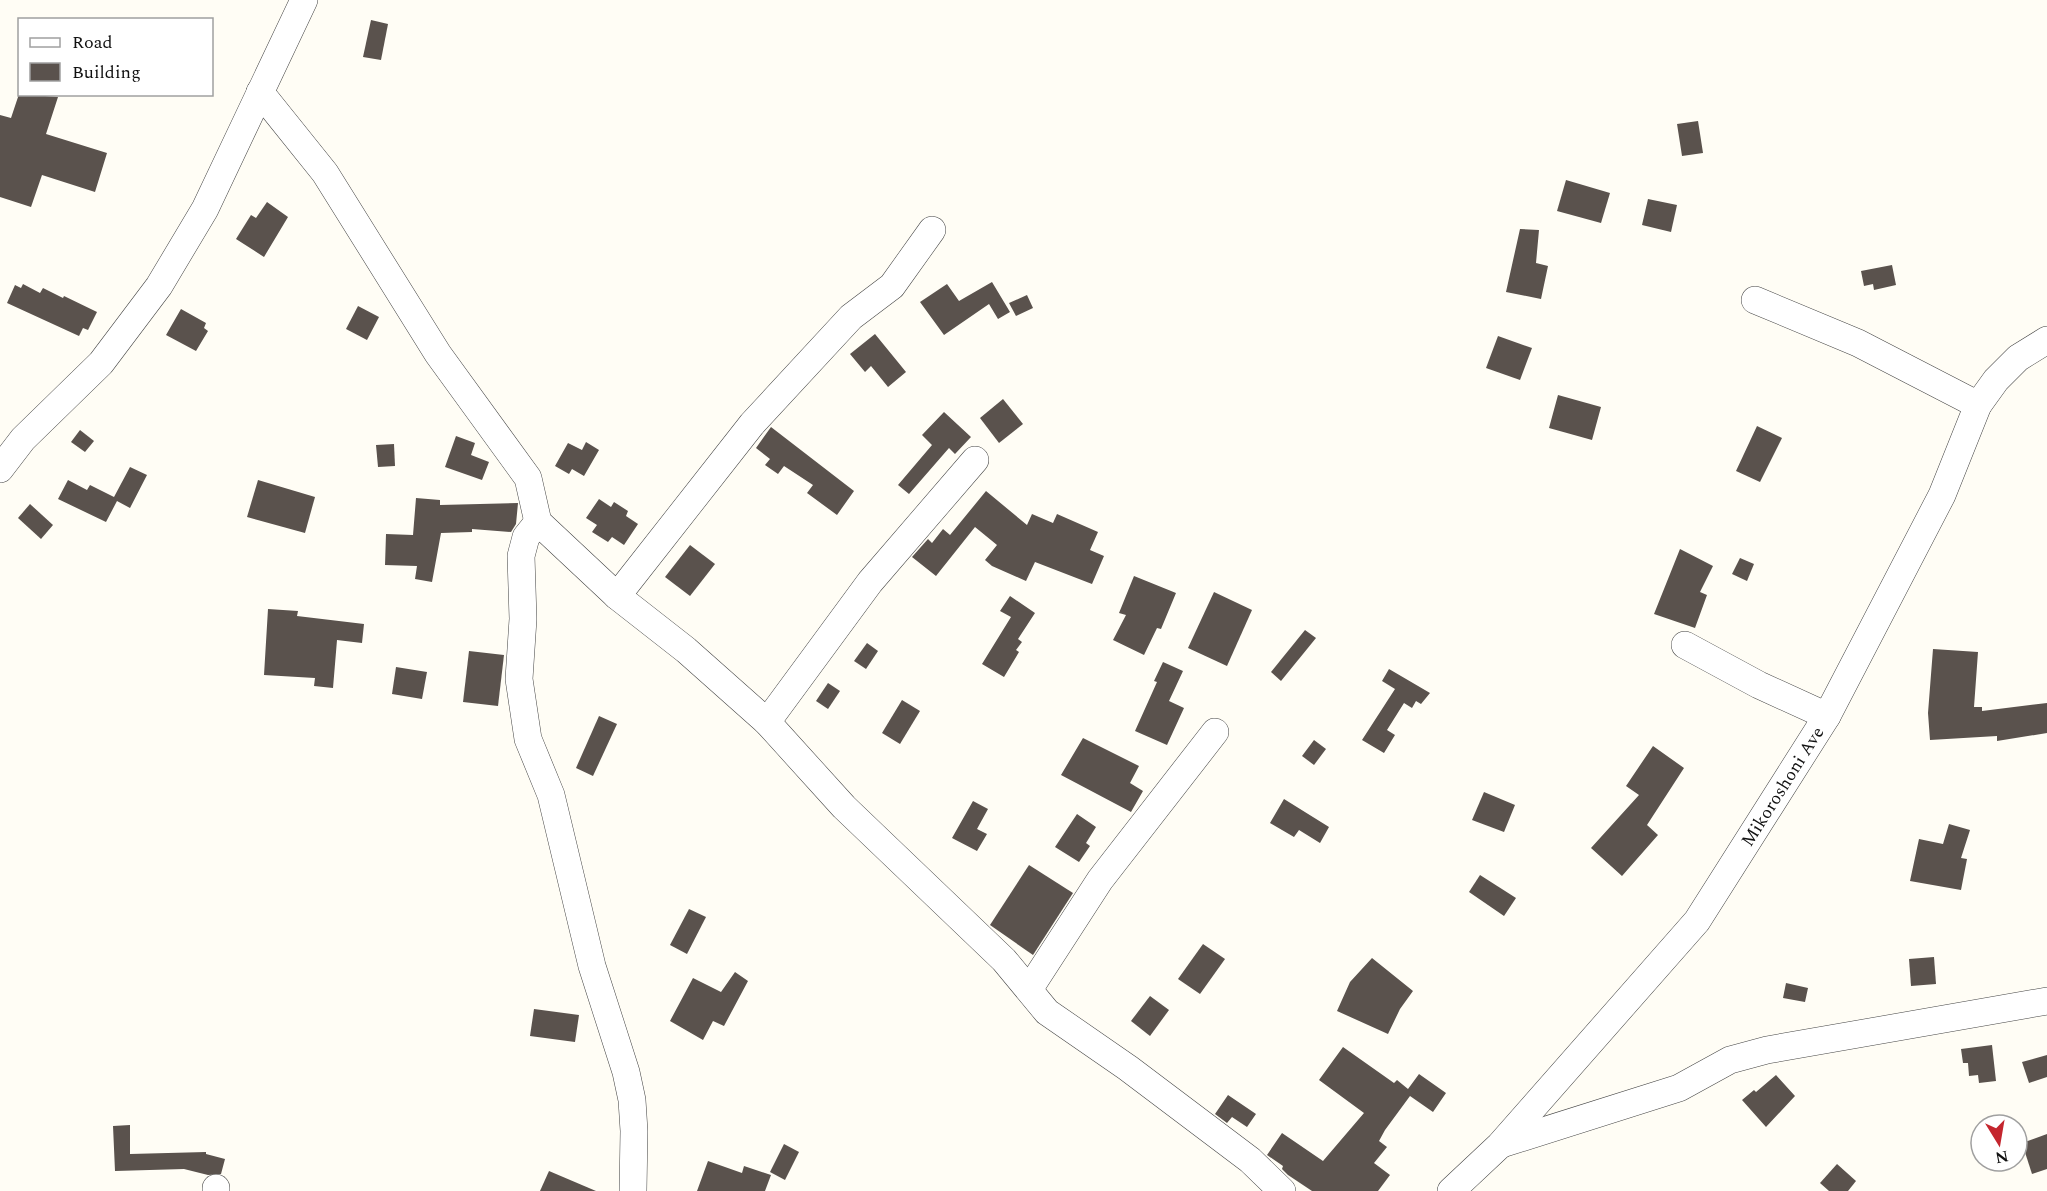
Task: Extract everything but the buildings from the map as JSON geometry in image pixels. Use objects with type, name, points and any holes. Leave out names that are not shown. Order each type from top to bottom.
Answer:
[{"type":"street","points":[[0,469],[23,439],[101,363],[159,286],[205,209],[304,0]]},
{"type":"street","points":[[260,92],[325,173],[438,354],[528,478],[537,522],[617,596],[686,650],[767,722],[844,807],[978,934],[1030,988],[1047,1012],[1128,1068],[1250,1160],[1282,1191]]},
{"type":"street","points":[[617,596],[752,424],[851,318],[892,286],[932,230]]},
{"type":"street","points":[[1755,300],[1858,343],[1978,405]]},
{"type":"street","name":"Mikoroshoni Ave","points":[[1451,1191],[1500,1145],[1697,921],[1827,716],[1942,495],[1978,405],[1996,380],[2018,358],[2047,340]]},
{"type":"street","points":[[767,722],[870,582],[975,460]]},
{"type":"street","points":[[537,522],[526,537],[522,556],[523,619],[519,679],[528,739],[551,795],[592,966],[626,1071],[634,1131],[633,1191]]},
{"type":"street","points":[[1685,645],[1759,685],[1827,716]]},
{"type":"street","points":[[1030,988],[1100,880],[1215,732]]},
{"type":"street","points":[[1500,1145],[1680,1088],[1730,1060],[1767,1050],[2047,1001]]}]
